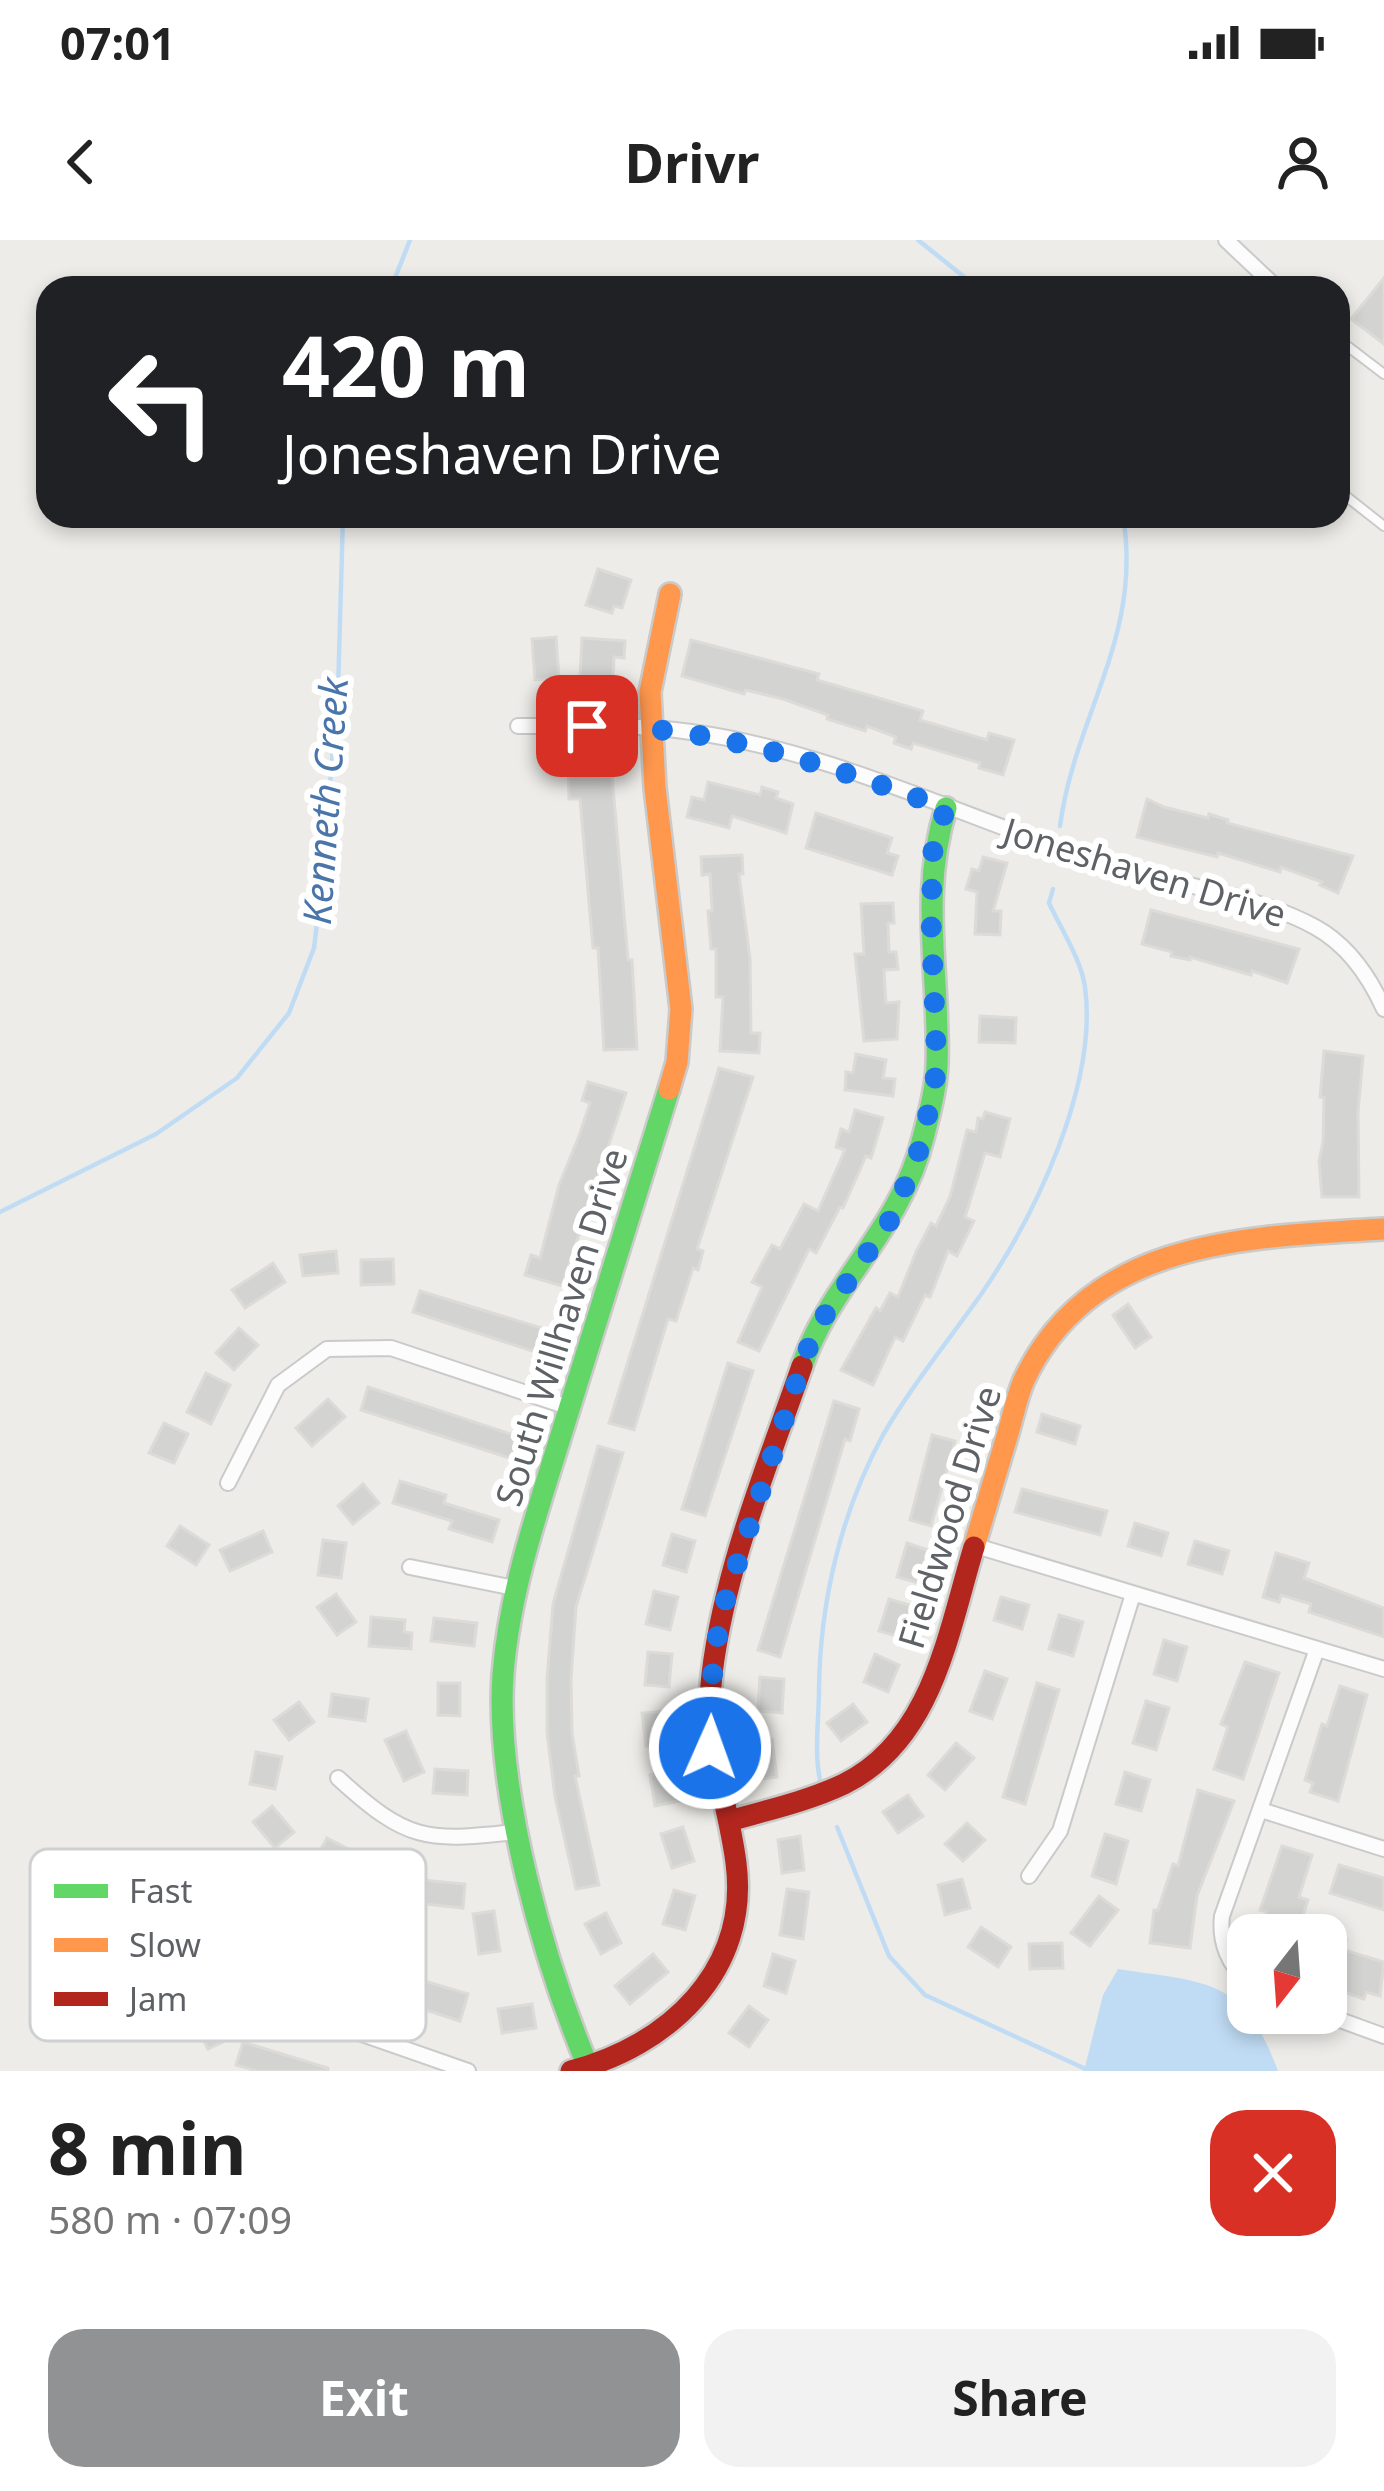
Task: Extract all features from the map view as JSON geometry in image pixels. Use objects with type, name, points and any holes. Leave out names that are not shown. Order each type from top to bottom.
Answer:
[{"type":"street","points":[[1226,240],[1264,276]]},
{"type":"street","name":"South Willhaven Drive","points":[[583,2070],[516,1832],[503,1678],[514,1588],[677,1062],[680,1009],[650,692],[670,594]]},
{"type":"street","name":"Joneshaven Drive","points":[[518,726],[688,731],[818,762],[1127,870],[1294,917],[1340,945],[1382,1000]]},
{"type":"street","points":[[583,2070],[634,2051],[670,2028],[700,1997],[719,1966],[734,1921],[739,1885],[710,1748],[713,1666],[721,1614],[806,1353],[821,1321],[893,1216],[922,1143],[937,1069],[933,850],[946,808]]},
{"type":"street","name":"Fieldwood Drive","points":[[729,1821],[842,1787],[872,1770],[899,1744],[931,1689],[1004,1436],[1030,1368],[1074,1309],[1110,1281],[1193,1245],[1384,1229]]},
{"type":"street","points":[[228,1483],[278,1385],[327,1349],[391,1348],[568,1407]]},
{"type":"street","points":[[973,1545],[1384,1669]]},
{"type":"street","points":[[410,1567],[514,1588]]},
{"type":"street","points":[[1029,1876],[1060,1831],[1133,1594]]},
{"type":"street","points":[[1227,1950],[1220,1932],[1222,1916],[1317,1649]]},
{"type":"street","points":[[338,1778],[370,1807],[424,1837],[516,1832]]},
{"type":"street","points":[[1261,1810],[1384,1849]]},
{"type":"street","points":[[1347,2022],[1384,2036]]},
{"type":"street","points":[[382,2041],[468,2071]]},
{"type":"lane","points":[[1350,348],[1384,374]]},
{"type":"lane","points":[[1350,499],[1384,526]]},
{"type":"water","points":[[1118,1969],[1219,1990],[1227,1995],[1227,2034],[1261,2034],[1278,2071],[1084,2071],[1103,1995]]},
{"type":"building","points":[[1384,278],[1384,344],[1351,319]]},
{"type":"building","points":[[598,569],[631,580],[622,608],[614,606],[612,613],[586,605]]},
{"type":"building","points":[[556,637],[559,678],[535,680],[532,639]]},
{"type":"building","points":[[582,638],[625,641],[624,658],[614,657],[613,678],[580,676]]},
{"type":"building","points":[[691,640],[819,674],[817,680],[923,711],[920,720],[987,740],[989,733],[1014,740],[1003,775],[979,768],[980,763],[913,743],[911,749],[894,743],[896,737],[827,719],[828,715],[783,699],[746,690],[744,694],[682,676]]},
{"type":"building","points":[[599,760],[599,776],[612,776],[637,1049],[604,1050],[598,948],[593,948],[580,799],[569,799],[568,761]]},
{"type":"building","points":[[708,782],[760,795],[762,787],[778,792],[776,798],[793,804],[786,833],[732,816],[729,828],[687,817],[692,797],[704,800]]},
{"type":"building","points":[[1147,799],[1353,856],[1338,893],[1281,867],[1280,872],[1218,853],[1217,857],[1137,837]]},
{"type":"building","points":[[816,813],[892,838],[887,853],[898,856],[892,875],[806,848]]},
{"type":"building","points":[[742,855],[743,874],[739,874],[750,959],[751,1033],[760,1033],[759,1053],[720,1051],[723,997],[716,997],[716,949],[711,949],[708,911],[712,911],[710,874],[702,875],[701,857]]},
{"type":"building","points":[[983,857],[1007,863],[993,911],[1001,911],[1000,935],[975,934],[977,892],[966,889],[972,869],[979,871]]},
{"type":"building","points":[[893,903],[889,952],[896,952],[898,969],[884,970],[886,1003],[899,1002],[897,1039],[864,1041],[855,954],[864,954],[861,904]]},
{"type":"building","points":[[1151,910],[1299,949],[1287,983],[1252,971],[1251,975],[1171,956],[1172,952],[1142,944]]},
{"type":"building","points":[[980,1016],[1016,1018],[1015,1043],[979,1042]]},
{"type":"building","points":[[1324,1051],[1363,1056],[1359,1197],[1322,1197]]},
{"type":"building","points":[[856,1054],[886,1060],[883,1078],[895,1079],[893,1096],[845,1090],[846,1072],[853,1073]]},
{"type":"building","points":[[719,1068],[753,1077],[697,1249],[703,1251],[698,1270],[693,1268],[676,1321],[668,1319],[634,1430],[609,1423]]},
{"type":"building","points":[[588,1082],[626,1093],[562,1286],[525,1275],[531,1255],[540,1258],[559,1185],[590,1103],[582,1100]]},
{"type":"building","points":[[855,1110],[883,1118],[871,1158],[866,1156],[816,1253],[809,1249],[759,1351],[738,1342],[762,1287],[752,1282],[772,1245],[780,1249],[804,1204],[818,1211],[845,1150],[836,1147],[841,1129],[849,1132]]},
{"type":"building","points":[[985,1112],[1010,1119],[1000,1157],[985,1153],[965,1217],[974,1221],[957,1256],[948,1251],[930,1297],[925,1295],[903,1341],[895,1337],[873,1385],[841,1370],[876,1308],[880,1311],[890,1293],[898,1297],[931,1223],[936,1226],[950,1197],[967,1130],[976,1132],[978,1118],[983,1119]]},
{"type":"building","points":[[336,1251],[338,1273],[303,1276],[300,1255]]},
{"type":"building","points":[[393,1259],[394,1284],[361,1285],[361,1260]]},
{"type":"building","points":[[273,1263],[285,1282],[245,1308],[232,1290]]},
{"type":"building","points":[[420,1291],[558,1333],[551,1357],[413,1312]]},
{"type":"building","points":[[1128,1304],[1151,1337],[1135,1348],[1113,1315]]},
{"type":"building","points":[[239,1328],[258,1345],[234,1370],[216,1353]]},
{"type":"building","points":[[728,1363],[753,1371],[705,1516],[682,1509]]},
{"type":"building","points":[[206,1373],[230,1385],[211,1424],[187,1412]]},
{"type":"building","points":[[368,1387],[526,1439],[519,1461],[361,1410]]},
{"type":"building","points":[[328,1399],[345,1417],[312,1446],[296,1428]]},
{"type":"building","points":[[834,1401],[859,1409],[850,1441],[845,1439],[780,1657],[758,1650]]},
{"type":"building","points":[[1042,1414],[1080,1426],[1075,1444],[1037,1432]]},
{"type":"building","points":[[164,1423],[188,1434],[174,1463],[149,1453]]},
{"type":"building","points":[[932,1435],[955,1441],[931,1526],[910,1520]]},
{"type":"building","points":[[598,1446],[623,1453],[576,1607],[571,1679],[579,1776],[575,1776],[599,1885],[576,1889],[555,1797],[547,1679],[553,1604]]},
{"type":"building","points":[[400,1481],[446,1495],[444,1503],[499,1520],[492,1542],[449,1529],[452,1521],[393,1503]]},
{"type":"building","points":[[363,1484],[379,1503],[353,1524],[338,1506]]},
{"type":"building","points":[[1022,1489],[1107,1511],[1100,1535],[1015,1512]]},
{"type":"building","points":[[1135,1523],[1168,1533],[1161,1556],[1128,1546]]},
{"type":"building","points":[[180,1526],[209,1545],[196,1565],[167,1546]]},
{"type":"building","points":[[263,1531],[272,1552],[230,1571],[220,1550]]},
{"type":"building","points":[[672,1534],[695,1541],[686,1572],[663,1565]]},
{"type":"building","points":[[323,1540],[346,1543],[341,1578],[318,1575]]},
{"type":"building","points":[[1195,1541],[1229,1551],[1222,1574],[1188,1564]]},
{"type":"building","points":[[907,1543],[928,1550],[918,1583],[897,1577]]},
{"type":"building","points":[[1276,1553],[1309,1563],[1304,1578],[1384,1608],[1384,1637],[1309,1612],[1311,1604],[1281,1595],[1279,1602],[1263,1597]]},
{"type":"building","points":[[654,1591],[678,1597],[670,1630],[646,1624]]},
{"type":"building","points":[[336,1594],[356,1622],[337,1635],[317,1607]]},
{"type":"building","points":[[1001,1597],[1029,1605],[1022,1629],[994,1620]]},
{"type":"building","points":[[889,1599],[913,1606],[903,1638],[879,1631]]},
{"type":"building","points":[[1059,1615],[1083,1622],[1073,1656],[1049,1649]]},
{"type":"building","points":[[371,1617],[405,1620],[404,1632],[412,1633],[411,1649],[369,1646]]},
{"type":"building","points":[[434,1618],[477,1623],[474,1646],[431,1641]]},
{"type":"building","points":[[1164,1640],[1187,1647],[1177,1681],[1154,1674]]},
{"type":"building","points":[[648,1652],[672,1654],[669,1687],[645,1685]]},
{"type":"building","points":[[875,1654],[899,1665],[888,1692],[864,1682]]},
{"type":"building","points":[[1245,1662],[1279,1673],[1243,1779],[1214,1769],[1228,1727],[1221,1724]]},
{"type":"building","points":[[985,1671],[1007,1679],[992,1719],[970,1711]]},
{"type":"building","points":[[760,1677],[784,1679],[782,1713],[758,1711]]},
{"type":"building","points":[[438,1683],[460,1683],[460,1716],[438,1715]]},
{"type":"building","points":[[1037,1683],[1059,1690],[1025,1804],[1003,1797]]},
{"type":"building","points":[[1340,1686],[1367,1695],[1338,1801],[1310,1792],[1313,1783],[1305,1780],[1322,1724],[1327,1726]]},
{"type":"building","points":[[332,1694],[368,1699],[365,1721],[329,1716]]},
{"type":"building","points":[[1146,1701],[1169,1708],[1156,1750],[1133,1743]]},
{"type":"building","points":[[299,1702],[314,1722],[289,1740],[274,1720]]},
{"type":"building","points":[[853,1704],[867,1722],[841,1741],[827,1723]]},
{"type":"building","points":[[666,1711],[670,1743],[646,1746],[642,1713]]},
{"type":"building","points":[[406,1731],[424,1772],[404,1781],[385,1740]]},
{"type":"building","points":[[772,1740],[777,1777],[754,1780],[748,1743]]},
{"type":"building","points":[[956,1743],[974,1758],[945,1790],[928,1775]]},
{"type":"building","points":[[256,1752],[282,1757],[275,1789],[250,1784]]},
{"type":"building","points":[[435,1769],[468,1771],[467,1795],[433,1793]]},
{"type":"building","points":[[673,1771],[679,1801],[655,1806],[650,1775]]},
{"type":"building","points":[[1125,1772],[1150,1780],[1141,1811],[1116,1804]]},
{"type":"building","points":[[1198,1790],[1234,1801],[1197,1896],[1190,1948],[1150,1943],[1154,1910],[1158,1910],[1173,1864],[1178,1866]]},
{"type":"building","points":[[908,1795],[923,1816],[898,1833],[883,1812]]},
{"type":"building","points":[[272,1806],[294,1832],[275,1848],[253,1822]]},
{"type":"building","points":[[967,1823],[985,1840],[963,1861],[945,1844]]},
{"type":"building","points":[[683,1827],[694,1861],[672,1868],[661,1834]]},
{"type":"building","points":[[1105,1834],[1128,1841],[1116,1884],[1092,1876]]},
{"type":"building","points":[[800,1836],[804,1870],[782,1873],[778,1840]]},
{"type":"building","points":[[327,1838],[348,1849],[321,1849]]},
{"type":"building","points":[[1282,1846],[1312,1855],[1299,1897],[1308,1900],[1304,1914],[1260,1910]]},
{"type":"building","points":[[1339,1865],[1384,1878],[1384,1910],[1330,1893]]},
{"type":"building","points":[[962,1879],[970,1908],[945,1915],[938,1885]]},
{"type":"building","points":[[426,1880],[465,1884],[463,1908],[426,1904]]},
{"type":"building","points":[[787,1889],[809,1892],[803,1939],[780,1935]]},
{"type":"building","points":[[674,1890],[695,1896],[685,1930],[663,1924]]},
{"type":"building","points":[[1099,1896],[1118,1910],[1090,1946],[1071,1933]]},
{"type":"building","points":[[494,1911],[500,1951],[479,1954],[473,1914]]},
{"type":"building","points":[[606,1913],[621,1943],[601,1954],[585,1924]]},
{"type":"building","points":[[981,1927],[1011,1947],[998,1967],[968,1947]]},
{"type":"building","points":[[1062,1943],[1063,1968],[1030,1969],[1029,1944]]},
{"type":"building","points":[[1347,1951],[1384,1962],[1380,1996],[1366,1992],[1364,1999],[1347,1993]]},
{"type":"building","points":[[653,1954],[668,1972],[630,2004],[615,1986]]},
{"type":"building","points":[[773,1954],[795,1961],[786,1993],[764,1986]]},
{"type":"building","points":[[426,1981],[468,1994],[460,2021],[426,2010]]},
{"type":"building","points":[[532,2004],[536,2028],[502,2033],[498,2009]]},
{"type":"building","points":[[749,2006],[768,2020],[749,2047],[729,2033]]},
{"type":"building","points":[[243,2042],[328,2071],[257,2071],[236,2065]]},
{"type":"waterway","name":"Kenneth Creek","points":[[396,276],[410,240]]},
{"type":"waterway","points":[[918,240],[963,276]]},
{"type":"waterway","name":"Kenneth Creek","points":[[0,1212],[156,1134],[237,1078],[289,1013],[314,948],[320,899],[338,691],[343,528]]},
{"type":"waterway","points":[[1060,826],[1079,747],[1116,637],[1127,559],[1124,528]]},
{"type":"waterway","points":[[820,1780],[817,1735],[824,1623],[836,1558],[855,1495],[894,1416],[982,1293],[1023,1226],[1072,1106],[1087,1025],[1085,987],[1049,903],[1053,889]]},
{"type":"waterway","points":[[837,1827],[889,1956],[925,1995],[1090,2071]]},
{"type":"traffic: fast","points":[[802,1366],[830,1308],[899,1200],[925,1129],[937,1065],[932,905],[946,808]]},
{"type":"traffic: fast","points":[[590,2071],[556,1980],[526,1876],[507,1770],[503,1674],[527,1545],[669,1089]]},
{"type":"traffic: slow","points":[[669,1089],[677,1062],[681,1009],[655,788],[650,692],[670,594]]},
{"type":"traffic: slow","points":[[974,1547],[1024,1380],[1053,1333],[1090,1298],[1132,1272],[1178,1254],[1280,1236],[1384,1229]]},
{"type":"traffic: jam","points":[[571,2071],[607,2059],[670,2023],[716,1970],[730,1938],[737,1902],[736,1863],[713,1748],[712,1674],[737,1556],[802,1366]]},
{"type":"traffic: jam","points":[[729,1821],[844,1784],[874,1765],[898,1740],[933,1681],[974,1547]]},
{"type":"route","points":[[587,726],[688,731],[751,743],[946,808],[933,850],[931,879],[937,1000],[932,1105],[909,1183],[893,1216],[821,1321],[806,1353],[721,1614],[713,1666],[710,1748]]}]
